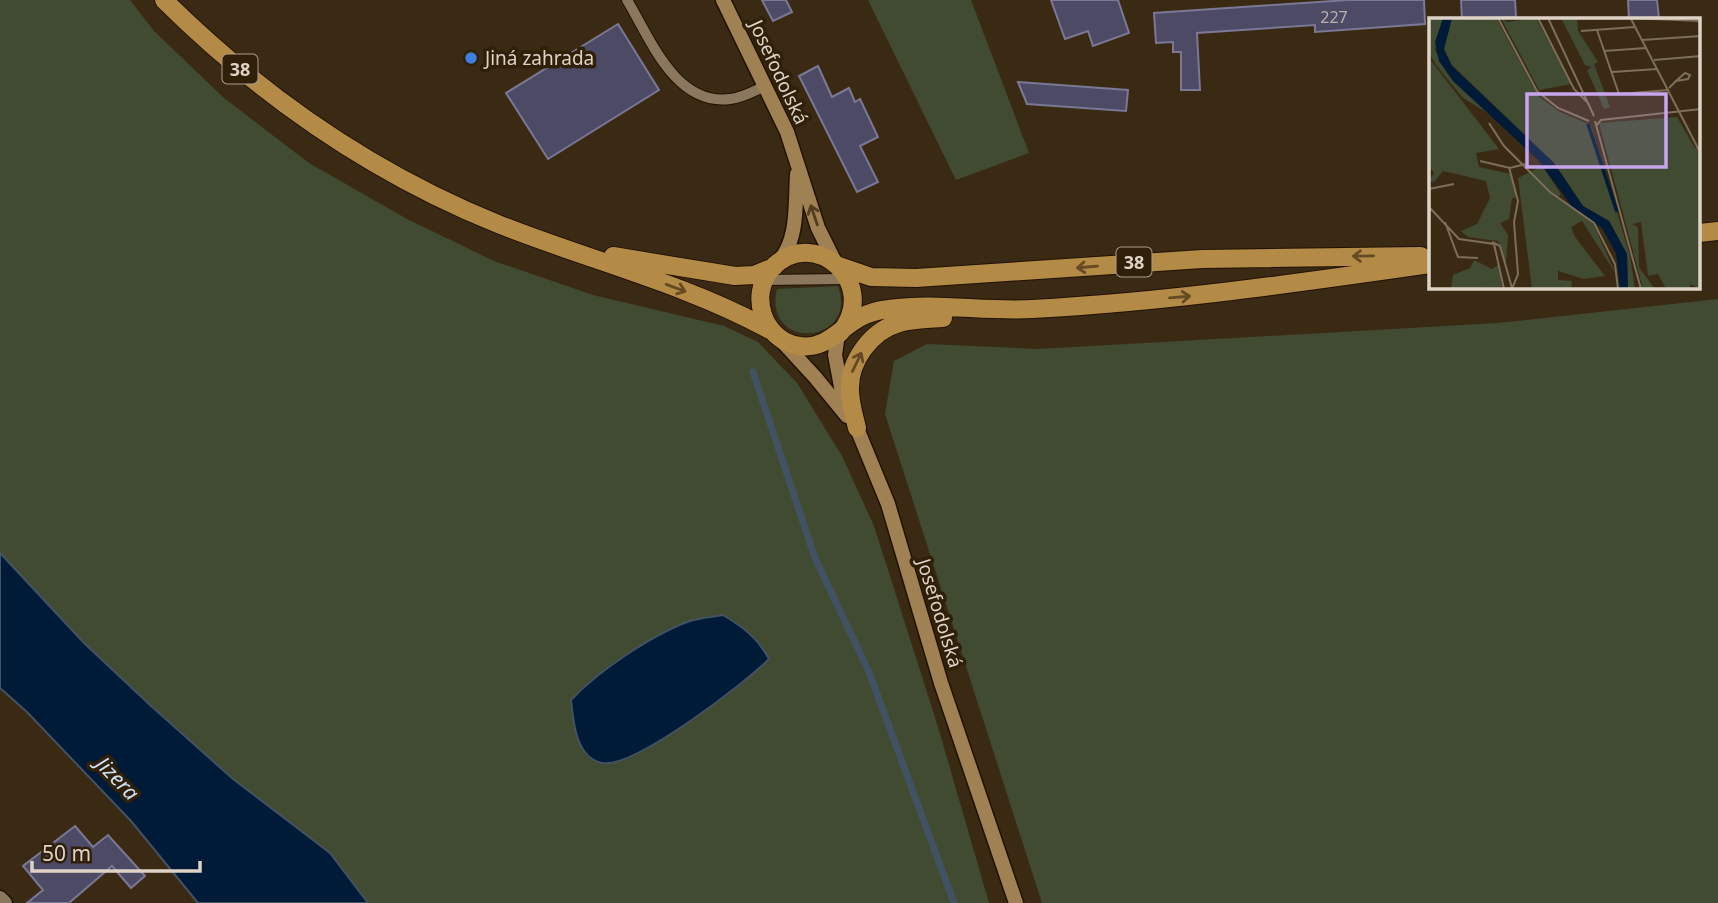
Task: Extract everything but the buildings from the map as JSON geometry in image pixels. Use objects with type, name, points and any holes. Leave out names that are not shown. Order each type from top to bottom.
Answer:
[{"type":"main road","name":"38","points":[[164,0],[250,78],[322,131],[419,188],[499,224],[720,304],[790,344],[807,347],[824,343],[861,317],[889,309],[1039,309],[1199,295],[1429,264]]},
{"type":"main road","name":"Josefodolská","points":[[723,0],[787,132],[818,228],[841,270]]},
{"type":"main road","name":"Josefodolská","points":[[772,270],[788,250],[791,239],[797,163]]},
{"type":"main road","points":[[1700,233],[1718,231]]},
{"type":"main road","name":"38","points":[[565,247],[725,275],[754,275],[772,270],[795,255],[808,253],[827,258],[841,270],[886,278],[949,277],[1202,259],[1429,256]]},
{"type":"main road","points":[[772,270],[761,290],[760,305],[766,323],[857,428]]},
{"type":"main road","points":[[839,333],[849,320],[853,307],[853,297],[841,270]]},
{"type":"main road","points":[[857,428],[850,396],[850,380],[857,360],[878,335],[898,323],[912,320],[1039,309]]},
{"type":"main road","name":"Josefodolská","points":[[839,333],[836,365],[842,391],[884,495],[941,683],[1016,903]]},
{"type":"street","points":[[0,898],[5,903]]},
{"type":"lane","points":[[627,0],[674,78],[691,91],[710,99],[729,99],[765,86]]},
{"type":"lane","points":[[772,270],[841,270]]},
{"type":"green space","points":[[0,0],[130,0],[154,31],[224,98],[309,163],[407,219],[494,261],[593,295],[724,326],[758,342],[797,383],[842,456],[874,526],[938,727],[989,903],[368,903],[330,853],[233,779],[150,705],[84,643],[0,553]],"holes":[[[769,659],[701,714],[625,760]]]},
{"type":"green space","points":[[868,0],[971,0],[1029,153],[956,180]]},
{"type":"green space","points":[[838,286],[841,306],[835,320],[824,330],[810,333],[795,331],[783,323],[776,309],[777,289]]},
{"type":"green space","points":[[1718,299],[1718,903],[1042,903],[885,414],[894,361],[927,344],[1038,349],[1498,323]]},
{"type":"water","name":"Jizera","points":[[0,553],[84,643],[150,705],[233,779],[330,853],[368,903],[198,903],[131,821],[27,712],[0,688]]},
{"type":"water","points":[[723,615],[749,634],[769,659],[714,704],[638,753],[602,763],[586,754],[578,738],[571,700],[611,666],[643,644],[690,621]]},
{"type":"waterway","points":[[753,372],[815,558],[869,672],[954,903]]},
{"type":"place","name":"Jiná zahrada","points":[[471,58]]}]
